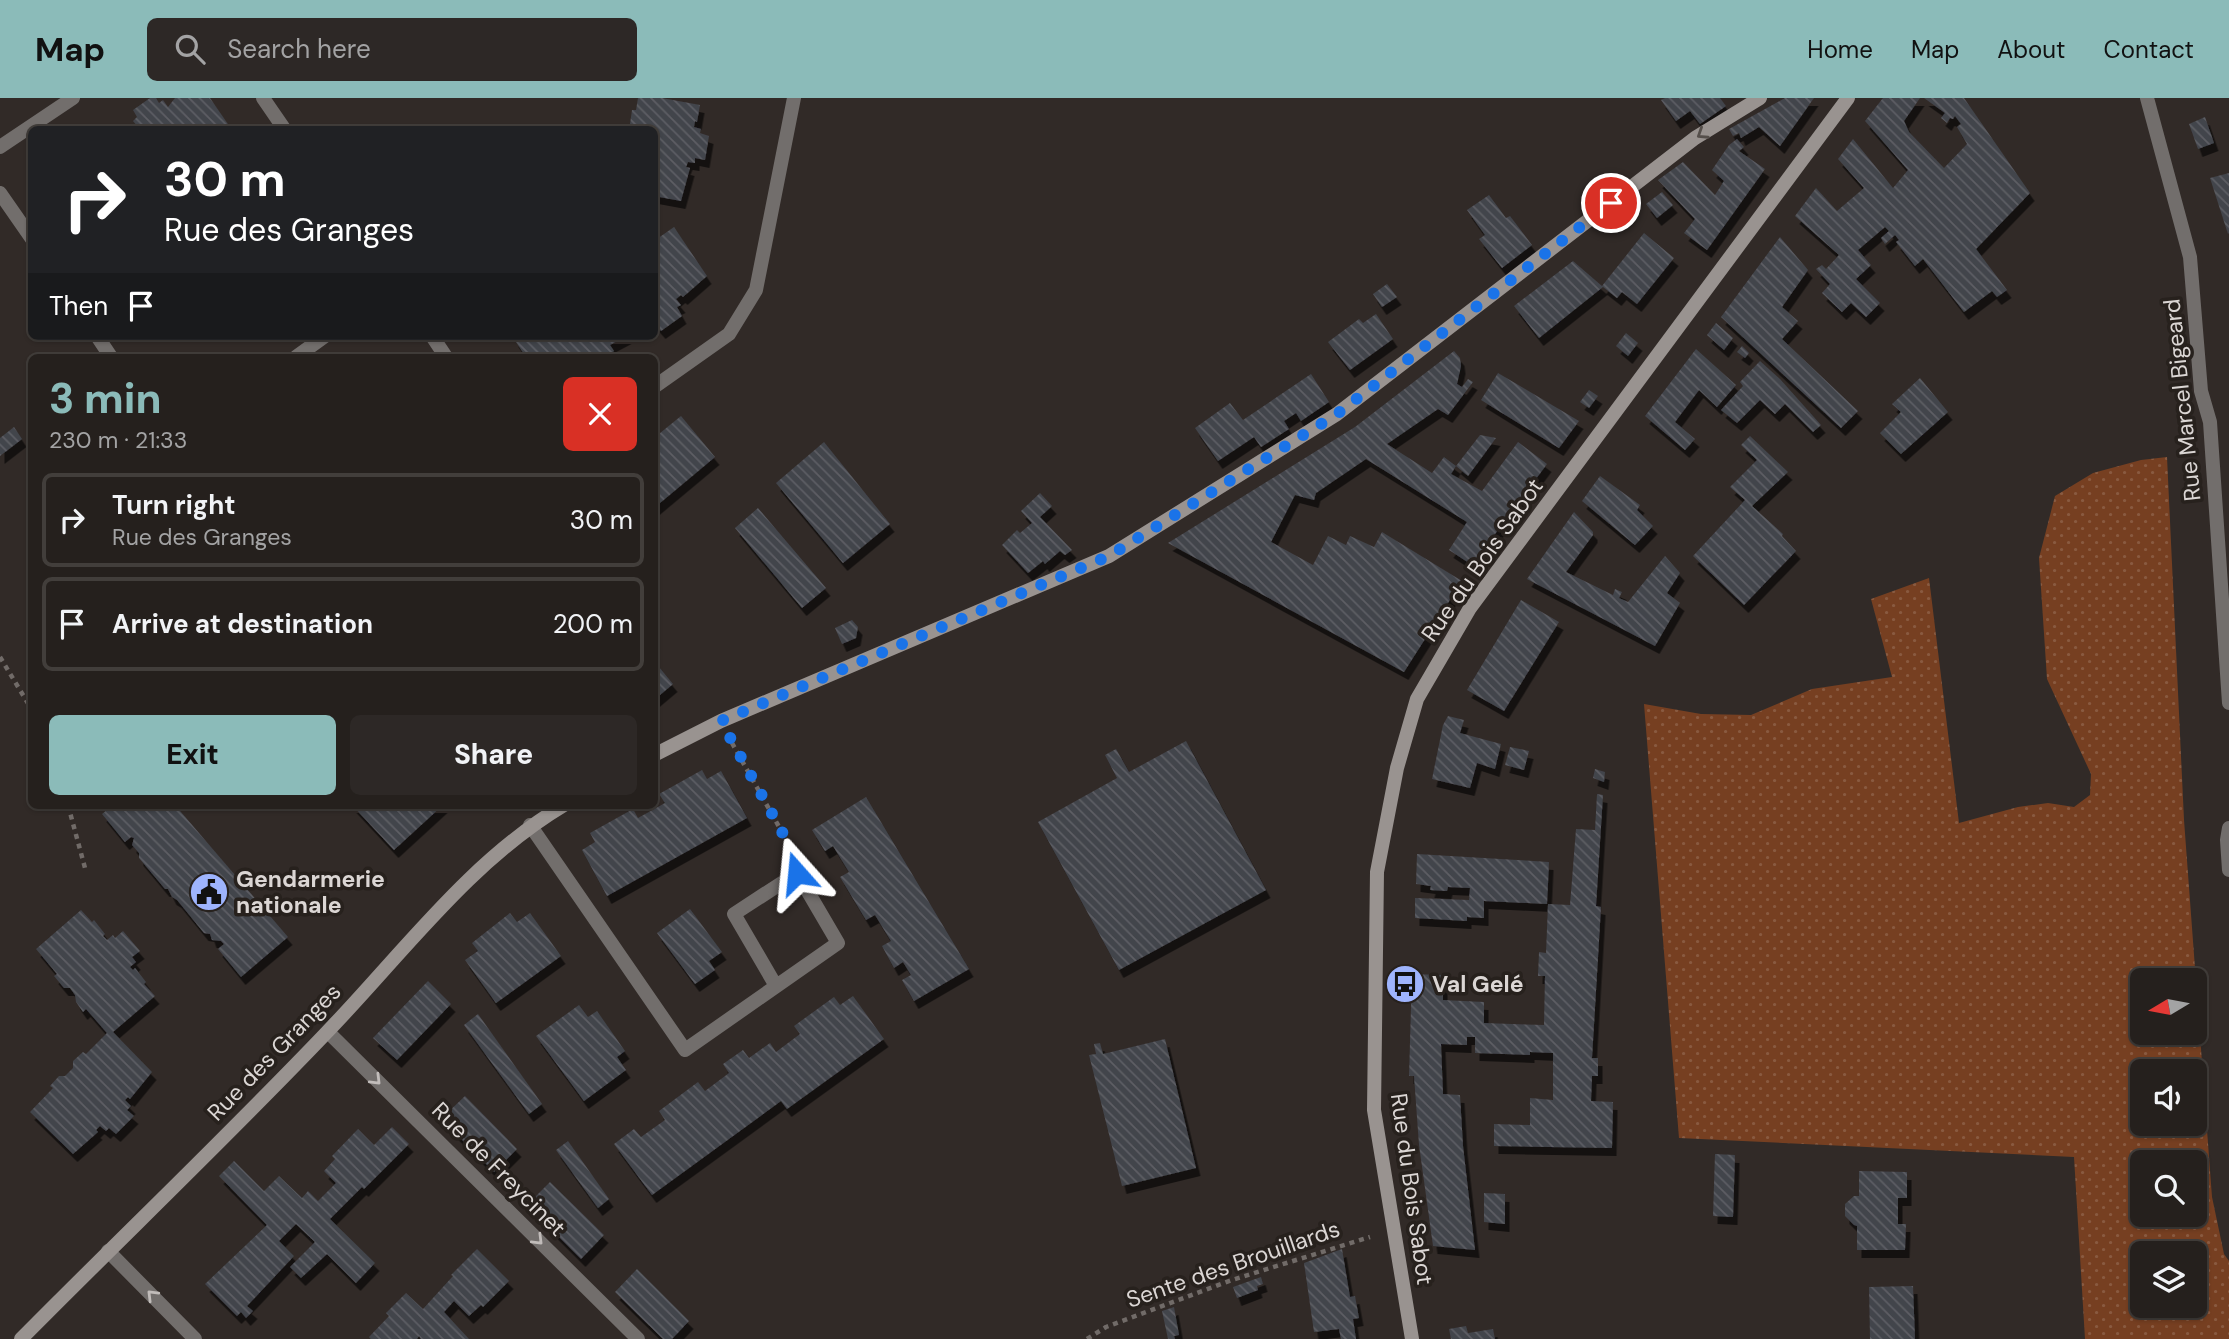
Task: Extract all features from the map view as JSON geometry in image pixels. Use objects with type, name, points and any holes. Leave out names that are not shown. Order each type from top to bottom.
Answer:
[{"type":"street","points":[[31,126],[73,98]]},
{"type":"street","points":[[262,98],[282,126]]},
{"type":"street","points":[[658,384],[729,334],[756,290],[794,98]]},
{"type":"street","points":[[658,753],[721,721],[1109,556],[1337,414],[1695,138],[1760,98]]},
{"type":"street","name":"Rue du Bois Sabot","points":[[1412,1339],[1374,1110],[1377,872],[1397,768],[1417,699],[1470,608],[1848,98]]},
{"type":"street","name":"Rue Marcel Bigeard","points":[[2147,98],[2190,257],[2201,391],[2210,422],[2229,703]]},
{"type":"street","points":[[0,147],[28,128]]},
{"type":"street","points":[[0,193],[28,233]]},
{"type":"street","points":[[300,354],[319,340]]},
{"type":"street","name":"Rue des Granges","points":[[22,1339],[328,1032],[457,891],[530,825],[557,809]]},
{"type":"street","points":[[530,825],[685,1050],[838,943],[797,873],[734,914],[776,986]]},
{"type":"street","points":[[2229,828],[2229,870]]},
{"type":"street","name":"Rue de Freycinet","points":[[328,1032],[638,1339]]},
{"type":"street","points":[[108,1251],[195,1339]]},
{"type":"path","points":[[0,656],[28,703]]},
{"type":"path","points":[[721,721],[787,841],[797,873]]},
{"type":"path","points":[[69,809],[85,868]]},
{"type":"path","name":"Sente des Brouillards","points":[[1087,1339],[1105,1326],[1220,1284],[1394,1229]]},
{"type":"shaded area","points":[[2167,457],[2184,820],[2195,968],[2130,968],[2130,1045],[2201,1045],[2202,1059],[2130,1059],[2130,1136],[2207,1136],[2207,1130],[2212,1197],[2224,1254],[2229,1261],[2229,1339],[2085,1339],[2074,1157],[1679,1138],[1644,704],[1701,714],[1751,715],[1812,689],[1892,677],[1871,599],[1929,578],[1959,823],[2018,807],[2048,803],[2074,807],[2090,795],[2091,774],[2047,679],[2039,558],[2055,496],[2093,473],[2141,460]]},
{"type":"building","points":[[150,98],[156,98],[159,103],[163,100],[168,107],[175,98],[210,98],[229,126],[137,126],[133,121],[137,117],[133,110]]},
{"type":"building","points":[[638,98],[662,98],[700,105],[694,127],[709,136],[705,160],[695,158],[695,163],[688,162],[686,167],[690,168],[681,201],[658,197],[658,126],[631,126],[632,110],[636,110]]},
{"type":"building","points":[[1720,98],[1726,106],[1700,124],[1690,111],[1676,121],[1661,100]]},
{"type":"building","points":[[1785,98],[1814,98],[1780,146],[1759,127],[1741,138],[1739,133],[1733,136],[1729,129]]},
{"type":"building","points":[[1883,98],[1920,98],[1904,121],[1909,132],[1944,168],[1967,144],[1957,127],[1961,124],[1955,116],[1947,123],[1941,118],[1945,113],[1924,98],[1964,98],[2030,193],[1976,249],[2007,290],[1997,297],[1992,291],[1964,312],[1923,259],[1915,266],[1896,242],[1899,240],[1895,235],[1885,244],[1881,238],[1889,231],[1885,227],[1858,250],[1871,265],[1856,279],[1880,303],[1866,317],[1851,303],[1842,312],[1822,293],[1830,284],[1816,269],[1822,265],[1826,269],[1839,255],[1795,216],[1816,188],[1837,211],[1864,188],[1838,159],[1853,139],[1893,188],[1908,170],[1865,121]]},
{"type":"building","points":[[2205,117],[2214,143],[2198,149],[2189,124]]},
{"type":"building","points":[[1737,139],[1744,147],[1739,151],[1765,169],[1707,250],[1684,233],[1695,219],[1658,180],[1683,162],[1715,195],[1724,181],[1712,170],[1729,145]]},
{"type":"building","points":[[2229,173],[2229,233],[2228,234],[2210,178]]},
{"type":"building","points":[[1662,192],[1673,205],[1657,218],[1646,204]]},
{"type":"building","points":[[1489,195],[1506,218],[1510,216],[1532,245],[1502,268],[1479,239],[1485,235],[1467,210]]},
{"type":"building","points":[[674,227],[707,276],[683,297],[681,295],[676,299],[681,305],[677,307],[682,316],[661,331],[658,328],[658,238]]},
{"type":"building","points":[[1644,233],[1674,258],[1637,304],[1622,292],[1617,298],[1603,287],[1539,338],[1514,306],[1573,261],[1602,286]]},
{"type":"building","points":[[1780,237],[1808,270],[1782,307],[1798,321],[1782,339],[1858,411],[1841,428],[1721,317]]},
{"type":"building","points":[[1387,284],[1397,297],[1382,307],[1373,294]]},
{"type":"building","points":[[1376,314],[1393,339],[1350,370],[1328,342],[1359,319],[1363,323]]},
{"type":"building","points":[[1716,323],[1733,338],[1724,350],[1707,335]]},
{"type":"building","points":[[1626,333],[1638,343],[1628,356],[1616,346]]},
{"type":"building","points":[[515,340],[619,340],[610,345],[614,351],[610,354],[524,354]]},
{"type":"building","points":[[1742,346],[1749,353],[1745,358],[1737,352]]},
{"type":"building","points":[[1696,349],[1736,385],[1717,407],[1699,390],[1675,422],[1695,439],[1685,450],[1645,416]]},
{"type":"building","points":[[1454,351],[1460,358],[1461,366],[1457,384],[1462,387],[1468,379],[1473,382],[1448,415],[1438,409],[1387,444],[1432,473],[1444,457],[1456,466],[1451,474],[1482,491],[1518,442],[1547,464],[1472,565],[1449,550],[1467,522],[1366,459],[1316,493],[1314,500],[1295,495],[1271,542],[1313,565],[1328,536],[1346,545],[1350,536],[1374,547],[1382,532],[1462,581],[1404,672],[1168,543],[1355,427]]},
{"type":"building","points":[[1760,361],[1821,425],[1813,432],[1785,404],[1775,414],[1760,400],[1737,423],[1721,410],[1743,386],[1740,382]]},
{"type":"building","points":[[1498,373],[1579,421],[1559,448],[1481,400]]},
{"type":"building","points":[[1311,374],[1329,402],[1301,421],[1296,413],[1284,421],[1289,429],[1261,447],[1254,437],[1218,461],[1195,428],[1230,403],[1243,420]]},
{"type":"building","points":[[1920,378],[1948,412],[1901,454],[1880,433],[1901,412],[1892,404]]},
{"type":"building","points":[[1589,390],[1598,396],[1589,408],[1580,402]]},
{"type":"building","points":[[681,416],[715,457],[658,505],[658,435]]},
{"type":"building","points":[[14,427],[22,439],[0,456],[0,438]]},
{"type":"building","points":[[1480,435],[1496,438],[1468,476],[1456,466]]},
{"type":"building","points":[[1750,436],[1788,472],[1752,506],[1783,534],[1796,551],[1744,605],[1693,556],[1745,500],[1730,487],[1757,460],[1741,445]]},
{"type":"building","points":[[824,442],[890,524],[843,563],[776,483]]},
{"type":"building","points":[[1600,476],[1640,505],[1637,510],[1653,526],[1635,545],[1582,501]]},
{"type":"building","points":[[1040,493],[1052,506],[1040,517],[1072,550],[1065,555],[1060,551],[1045,564],[1043,561],[1028,573],[1002,545],[1017,530],[1020,533],[1032,523],[1021,511]]},
{"type":"building","points":[[758,508],[826,588],[802,608],[735,528]]},
{"type":"building","points":[[1574,512],[1593,535],[1566,572],[1613,595],[1615,589],[1622,592],[1619,598],[1628,602],[1665,556],[1680,573],[1667,593],[1680,603],[1655,646],[1527,579]]},
{"type":"building","points":[[1521,600],[1559,622],[1504,711],[1467,690]]},
{"type":"building","points":[[852,620],[858,627],[856,638],[842,644],[835,628]]},
{"type":"building","points":[[658,666],[673,684],[658,697]]},
{"type":"building","points":[[1448,716],[1464,720],[1460,733],[1501,744],[1495,769],[1477,763],[1470,788],[1432,779],[1443,725]]},
{"type":"building","points":[[1186,741],[1266,890],[1119,970],[1038,822],[1117,778],[1105,755],[1116,749],[1129,772]]},
{"type":"building","points":[[1510,747],[1529,751],[1524,770],[1505,765]]},
{"type":"building","points":[[1595,769],[1605,772],[1604,782],[1593,778]]},
{"type":"building","points":[[702,770],[707,779],[721,771],[747,818],[607,896],[582,850],[595,842],[590,833],[633,809],[638,818],[658,809],[665,803],[659,794]]},
{"type":"building","points":[[1597,794],[1603,795],[1596,906],[1601,907],[1592,1058],[1598,1058],[1598,1076],[1592,1076],[1591,1101],[1613,1102],[1612,1148],[1494,1146],[1494,1124],[1530,1125],[1530,1098],[1553,1100],[1553,1053],[1475,1053],[1475,1037],[1467,1037],[1467,1045],[1441,1044],[1443,1094],[1460,1095],[1475,1250],[1433,1246],[1419,1145],[1414,1076],[1409,1076],[1412,974],[1443,975],[1443,1000],[1484,1002],[1484,1023],[1544,1025],[1545,976],[1538,976],[1539,952],[1546,953],[1548,904],[1570,905],[1576,829],[1595,830]]},
{"type":"building","points":[[866,797],[969,969],[914,1001],[902,980],[911,975],[903,962],[894,968],[882,946],[891,941],[875,915],[866,920],[840,877],[849,872],[833,846],[825,851],[812,830]]},
{"type":"building","name":"Gendarmerie nationale","points":[[108,809],[178,809],[288,937],[241,977],[218,949],[224,944],[212,940],[210,934],[204,933],[139,858],[139,853],[132,845],[134,838],[131,837],[125,842],[102,814]]},
{"type":"building","points":[[356,809],[439,809],[394,850]]},
{"type":"building","points":[[1417,854],[1549,862],[1547,904],[1484,901],[1484,918],[1467,917],[1467,921],[1415,918],[1415,898],[1469,900],[1470,888],[1430,890],[1431,886],[1416,884]]},
{"type":"building","points":[[690,909],[722,952],[709,961],[715,970],[695,984],[657,933]]},
{"type":"building","points":[[81,910],[92,922],[94,920],[107,940],[113,935],[115,938],[123,931],[140,951],[132,957],[136,962],[130,967],[133,970],[135,968],[155,996],[113,1032],[152,1072],[130,1099],[128,1097],[125,1100],[131,1106],[127,1110],[134,1116],[116,1134],[109,1128],[106,1131],[100,1126],[96,1130],[98,1132],[73,1154],[30,1112],[53,1088],[50,1086],[59,1076],[65,1076],[73,1068],[73,1061],[83,1052],[86,1054],[107,1033],[86,1009],[83,1012],[70,988],[64,988],[54,976],[57,974],[36,949]]},
{"type":"building","points":[[510,913],[517,922],[530,913],[561,956],[496,1003],[465,960],[478,951],[472,943]]},
{"type":"building","points":[[428,981],[451,1004],[397,1060],[373,1038]]},
{"type":"building","points":[[853,996],[884,1039],[787,1109],[781,1101],[652,1195],[614,1144],[634,1129],[641,1137],[665,1120],[659,1111],[698,1082],[705,1091],[729,1073],[723,1064],[743,1050],[749,1058],[770,1043],[776,1052],[800,1034],[794,1026],[834,997],[840,1005]]},
{"type":"building","points":[[579,1005],[588,1017],[597,1011],[625,1051],[617,1057],[626,1070],[584,1101],[536,1036]]},
{"type":"building","points":[[478,1014],[542,1104],[529,1114],[464,1025]]},
{"type":"building","points":[[1165,1039],[1196,1168],[1122,1186],[1089,1055],[1096,1054],[1094,1044],[1100,1043],[1103,1054]]},
{"type":"building","points":[[465,1096],[517,1149],[494,1172],[441,1119]]},
{"type":"building","points":[[392,1127],[409,1144],[330,1219],[375,1263],[356,1283],[327,1254],[301,1278],[290,1267],[315,1242],[296,1224],[279,1241],[294,1256],[247,1306],[253,1311],[246,1318],[241,1312],[237,1316],[205,1284],[267,1225],[219,1176],[234,1161],[264,1191],[279,1176],[302,1198],[308,1191],[318,1201],[336,1183],[324,1171],[335,1159],[332,1156],[358,1129],[374,1145]]},
{"type":"building","points":[[568,1141],[609,1199],[598,1208],[556,1150]]},
{"type":"building","points":[[1715,1154],[1735,1155],[1733,1217],[1713,1216]]},
{"type":"building","points":[[1859,1171],[1907,1172],[1907,1198],[1898,1198],[1898,1224],[1906,1224],[1905,1250],[1857,1250],[1857,1226],[1845,1216],[1845,1204],[1854,1196],[1859,1196]]},
{"type":"building","points":[[550,1182],[604,1235],[581,1259],[527,1205]]},
{"type":"building","points":[[1484,1193],[1505,1194],[1505,1224],[1484,1222]]},
{"type":"building","points":[[477,1249],[509,1281],[483,1307],[481,1305],[469,1316],[454,1301],[444,1312],[469,1339],[369,1337],[389,1316],[386,1313],[406,1293],[423,1309]]},
{"type":"building","points":[[1342,1249],[1350,1297],[1355,1296],[1359,1318],[1353,1319],[1356,1339],[1341,1339],[1339,1329],[1314,1332],[1304,1263]]},
{"type":"building","points":[[637,1269],[689,1321],[672,1339],[663,1339],[615,1292]]},
{"type":"building","points":[[1261,1277],[1263,1284],[1257,1286],[1258,1290],[1237,1298],[1233,1287]]},
{"type":"building","points":[[1913,1286],[1915,1339],[1870,1339],[1869,1287]]},
{"type":"building","points":[[1174,1307],[1179,1335],[1174,1336],[1175,1339],[1168,1339],[1162,1311]]},
{"type":"building","points":[[1466,1326],[1468,1333],[1493,1329],[1495,1339],[1451,1339],[1449,1329]]},
{"type":"place","name":"Gendarmerie nationale","points":[[209,892]]},
{"type":"place","name":"Val Gelé","points":[[1405,984]]},
{"type":"route","points":[[797,873],[787,841],[721,721],[1109,556],[1337,414],[1611,203]]}]
